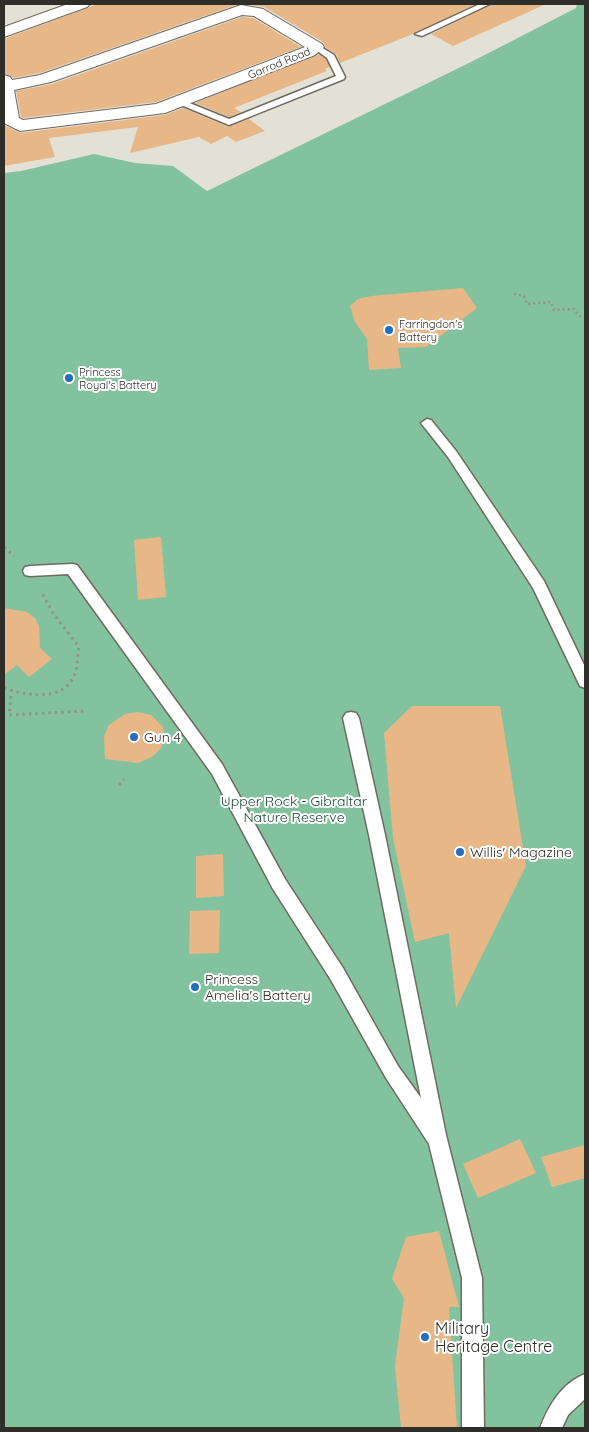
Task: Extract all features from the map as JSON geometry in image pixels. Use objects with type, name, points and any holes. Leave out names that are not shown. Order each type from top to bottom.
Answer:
[{"type":"street","points":[[4,20],[48,4]]},
{"type":"street","points":[[4,32],[82,4]]},
{"type":"street","name":"Garrod Road","points":[[241,10],[258,12],[316,47],[310,52],[154,110],[18,126],[11,121],[4,83],[32,83],[241,10]]},
{"type":"lane","points":[[419,34],[486,4]]},
{"type":"lane","points":[[178,102],[228,122],[341,76],[331,57],[316,47]]},
{"type":"lane","points":[[427,423],[452,454],[480,499],[499,523],[534,576],[585,682]]},
{"type":"lane","points":[[30,571],[72,568],[218,770],[279,884],[337,974],[392,1072],[438,1140]]},
{"type":"lane","points":[[351,718],[377,835],[438,1140],[472,1278],[473,1428]]},
{"type":"lane","points":[[550,1428],[560,1407],[585,1385]]},
{"type":"path","points":[[514,294],[524,296],[527,304],[551,302],[554,310],[574,309],[579,316],[585,316]]},
{"type":"path","points":[[4,547],[30,571],[53,613],[79,647],[73,680],[56,694],[20,695],[4,688]]},
{"type":"path","points":[[11,696],[9,715],[86,711]]},
{"type":"path","points":[[119,785],[124,779]]},
{"type":"green space","name":"Upper Rock - Gibraltar Nature Reserve","points":[[577,4],[585,4],[585,1428],[4,1428],[4,173],[21,171],[94,154],[135,163],[173,166],[207,191],[471,62],[576,8]]},
{"type":"building","points":[[98,4],[239,4],[40,73],[13,78],[4,73],[4,39]]},
{"type":"building","points":[[245,4],[476,4],[413,34],[340,63],[336,54],[326,48],[323,42],[264,7]]},
{"type":"building","points":[[492,4],[546,4],[453,46],[431,34]]},
{"type":"building","points":[[242,17],[253,18],[301,47],[156,102],[21,117],[16,91],[52,84]]},
{"type":"building","points":[[319,54],[326,59],[330,67],[325,69],[327,71],[234,108],[241,112],[229,117],[195,103]]},
{"type":"building","points":[[183,108],[228,127],[249,119],[265,131],[236,142],[227,136],[211,144],[199,137],[130,153],[138,127],[49,138],[55,157],[4,166],[4,125],[20,133],[165,115]]},
{"type":"building","name":"Farringdon's Battery","points":[[463,288],[477,308],[426,347],[398,348],[401,368],[369,370],[367,339],[355,322],[350,306],[358,299],[371,296]]},
{"type":"building","points":[[161,537],[166,597],[138,600],[134,540]]},
{"type":"building","points":[[4,608],[27,612],[35,618],[39,626],[40,648],[52,659],[29,677],[17,665],[4,675]]},
{"type":"building","name":"Willis' Magazine","points":[[412,706],[500,706],[526,866],[456,1008],[449,933],[415,942],[393,838],[384,733]]},
{"type":"building","points":[[138,712],[151,715],[163,727],[164,738],[161,748],[152,757],[138,763],[105,759],[104,736],[109,725],[125,714]]},
{"type":"building","points":[[223,854],[224,896],[196,898],[196,856]]},
{"type":"building","points":[[220,910],[219,953],[189,954],[190,911]]},
{"type":"building","points":[[520,1139],[536,1173],[478,1198],[463,1164]]},
{"type":"building","points":[[585,1145],[585,1178],[552,1187],[541,1157]]},
{"type":"building","name":"Military Heritage Centre","points":[[439,1231],[459,1307],[449,1307],[457,1428],[401,1428],[395,1366],[404,1298],[392,1279],[406,1237]]},
{"type":"place","name":"Farringdon's Battery","points":[[389,330]]},
{"type":"place","name":"Princess Royal's Battery","points":[[69,378]]},
{"type":"place","name":"Gun 4","points":[[134,737]]},
{"type":"place","name":"Willis' Magazine","points":[[460,852]]},
{"type":"place","name":"Princess Amelia's Battery","points":[[195,987]]},
{"type":"place","name":"Military Heritage Centre","points":[[425,1337]]}]
